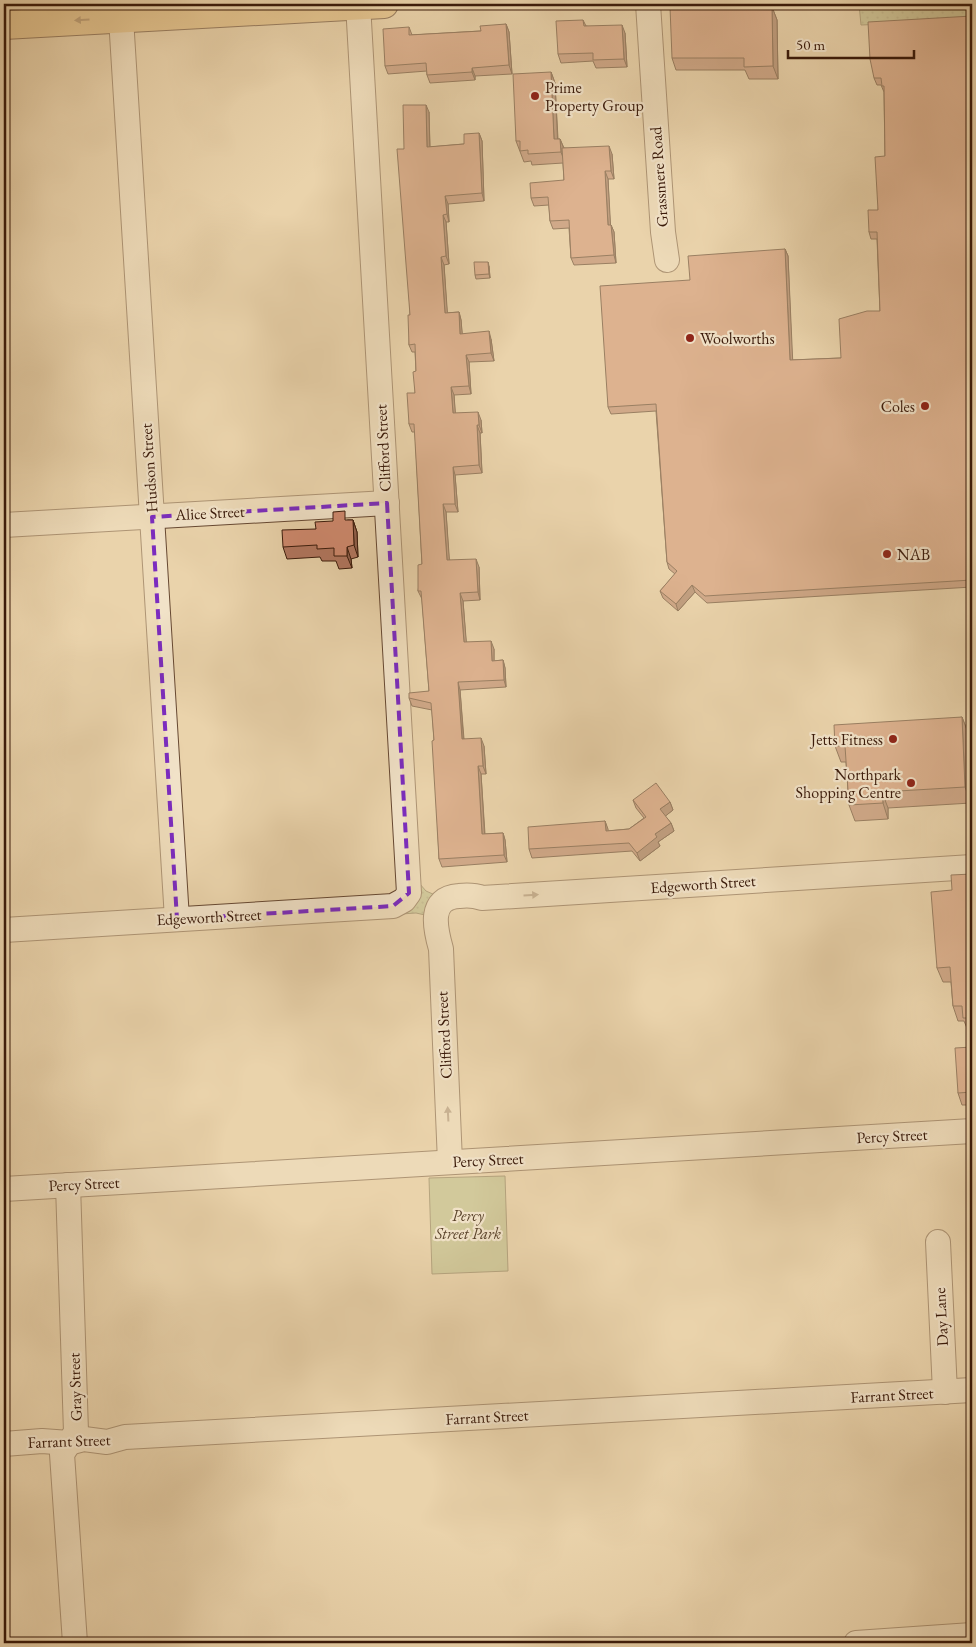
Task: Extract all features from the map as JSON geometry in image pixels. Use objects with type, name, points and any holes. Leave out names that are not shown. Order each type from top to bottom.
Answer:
[{"type":"main road","points":[[4,25],[366,4]]},
{"type":"street","name":"Clifford Street","points":[[366,4],[386,503],[409,893]]},
{"type":"street","name":"Grassmere Road","points":[[648,4],[663,232],[667,260]]},
{"type":"street","name":"Hudson Street","points":[[121,18],[177,919]]},
{"type":"street","name":"Alice Street","points":[[4,525],[386,503]]},
{"type":"street","name":"Edgeworth Street","points":[[438,908],[443,901],[451,896],[473,895],[482,898],[972,867]]},
{"type":"street","name":"Edgeworth Street","points":[[4,930],[393,906],[404,900],[409,893]]},
{"type":"street","name":"Clifford Street","points":[[438,908],[435,921],[436,934],[441,949],[450,1162]]},
{"type":"street","name":"Percy Street","points":[[4,1189],[972,1131]]},
{"type":"street","name":"Gray Street","points":[[68,1185],[76,1432],[62,1454],[76,1643]]},
{"type":"street","name":"Day Lane","points":[[938,1242],[945,1392]]},
{"type":"street","name":"Farrant Street","points":[[4,1444],[42,1441],[69,1443],[84,1439],[107,1442],[125,1437],[972,1390]]},
{"type":"street","points":[[856,1643],[972,1636]]},
{"type":"highlighted area","points":[[387,503],[409,893],[393,906],[177,919],[152,517]]},
{"type":"green space","points":[[859,4],[958,4],[967,9],[971,15],[963,21],[861,25]]},
{"type":"green space","points":[[419,883],[426,891],[435,895],[425,915],[416,913],[401,914]]},
{"type":"green space","name":"Percy Street Park","points":[[505,1176],[508,1271],[432,1274],[429,1178]]},
{"type":"building","points":[[670,7],[772,7],[773,66],[744,67],[744,58],[672,58]]},
{"type":"building","points":[[972,16],[972,580],[705,596],[692,585],[676,604],[660,591],[677,571],[667,562],[656,404],[608,407],[600,286],[690,280],[688,256],[785,249],[790,360],[841,358],[839,319],[867,311],[880,311],[877,232],[869,232],[868,210],[878,210],[875,157],[885,156],[884,86],[882,86],[881,78],[874,78],[870,59],[868,22]]},
{"type":"building","points":[[583,20],[584,26],[622,25],[624,59],[593,60],[593,53],[558,54],[556,21]]},
{"type":"building","points":[[506,24],[509,65],[472,68],[472,72],[427,75],[426,63],[385,66],[383,29],[409,27],[409,35],[481,31],[480,26]]},
{"type":"building","points":[[551,72],[554,139],[560,139],[561,152],[528,154],[528,150],[520,151],[520,141],[516,141],[513,74]]},
{"type":"building","points":[[403,105],[426,105],[427,147],[464,144],[464,134],[479,133],[482,193],[445,196],[447,214],[443,215],[446,256],[441,257],[445,313],[459,312],[460,334],[489,331],[491,353],[466,355],[469,386],[451,387],[453,413],[478,412],[479,465],[453,467],[455,504],[443,504],[447,560],[476,559],[478,592],[460,593],[464,642],[491,641],[492,661],[503,660],[504,680],[458,682],[462,739],[481,738],[483,766],[478,766],[482,834],[503,833],[504,855],[439,859],[431,703],[409,698],[409,693],[429,691],[421,591],[418,591],[418,565],[422,564],[414,424],[409,424],[407,393],[415,393],[413,372],[416,371],[415,344],[409,345],[408,315],[410,315],[397,149],[404,149]]},
{"type":"building","points":[[609,146],[611,171],[605,171],[608,225],[611,225],[614,255],[571,258],[569,220],[550,221],[548,197],[531,198],[530,183],[564,180],[562,148]]},
{"type":"building","points":[[474,262],[488,262],[489,274],[475,275]]},
{"type":"building","points":[[345,511],[345,520],[353,520],[354,545],[347,547],[347,556],[334,556],[334,548],[317,549],[317,545],[283,547],[282,530],[316,529],[315,522],[333,521],[333,512]]},
{"type":"building","name":"Northpark Shopping Centre","points":[[962,717],[965,787],[882,792],[883,803],[849,805],[845,746],[835,746],[834,725]]},
{"type":"building","points":[[656,783],[670,802],[660,809],[671,823],[655,834],[657,837],[637,853],[629,843],[529,849],[528,827],[605,821],[606,831],[629,829],[646,817],[633,800]]},
{"type":"building","points":[[972,874],[972,1018],[963,1018],[962,1006],[953,1006],[950,967],[937,968],[931,892],[952,890],[951,875]]},
{"type":"building","points":[[972,1047],[972,1092],[958,1093],[955,1048]]},
{"type":"place","name":"Prime Property Group","points":[[535,96]]},
{"type":"place","name":"Woolworths","points":[[690,338]]},
{"type":"place","name":"Coles","points":[[925,406]]},
{"type":"place","name":"NAB","points":[[887,554]]},
{"type":"place","name":"Jetts Fitness","points":[[893,739]]},
{"type":"place","name":"Northpark Shopping Centre","points":[[911,783]]}]
